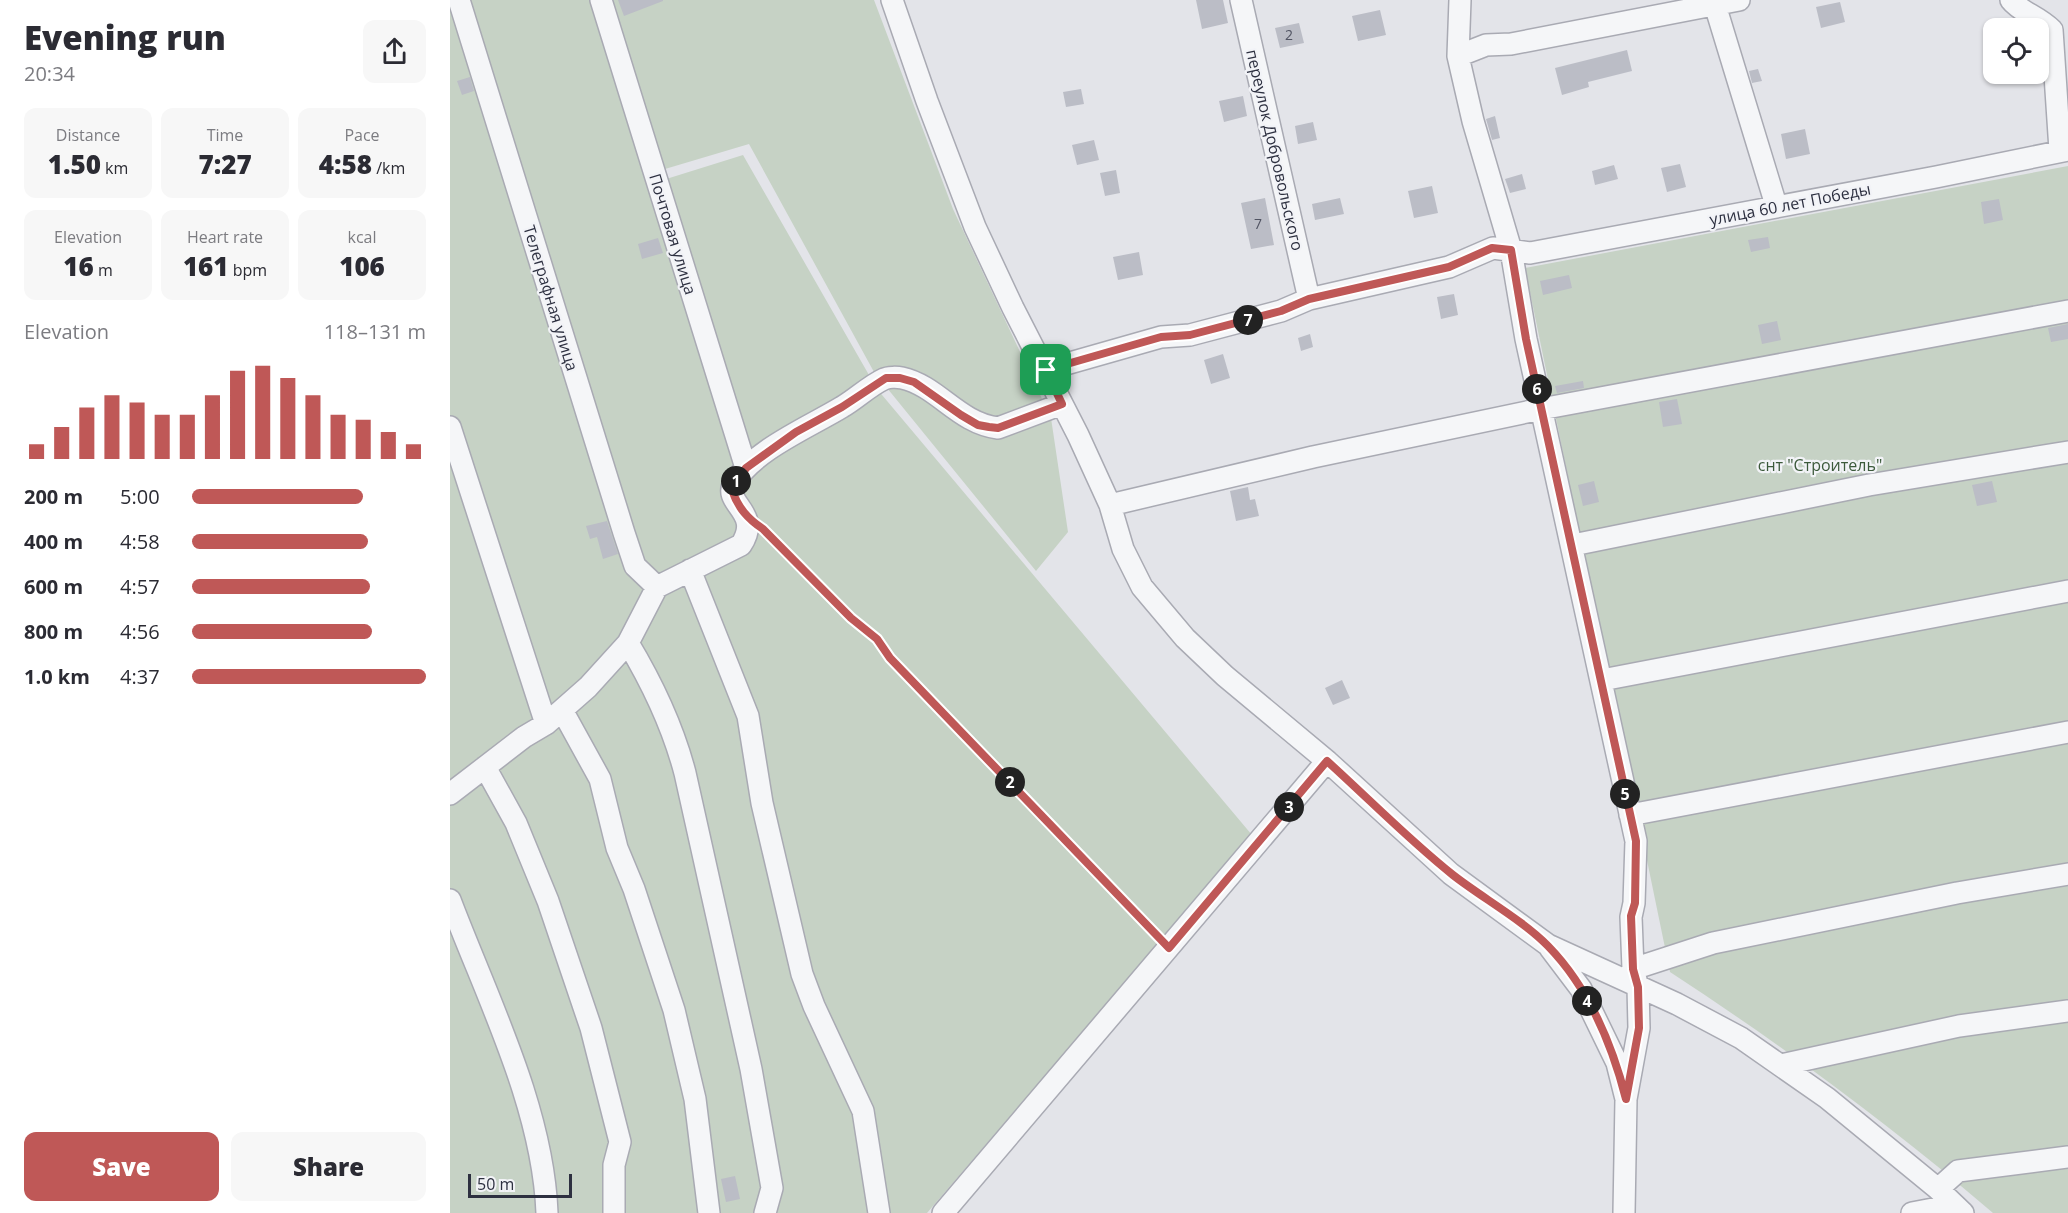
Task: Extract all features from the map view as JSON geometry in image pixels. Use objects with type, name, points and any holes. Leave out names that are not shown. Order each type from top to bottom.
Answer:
[{"type":"street","name":"Телеграфная улица","points":[[459,0],[635,566],[657,588]]},
{"type":"street","name":"Почтовая улица","points":[[601,0],[746,468]]},
{"type":"street","points":[[892,0],[927,101],[975,226],[1110,505],[1123,549],[1142,587],[1185,638],[1225,676],[1327,761],[1451,874],[1548,945],[1635,978],[1710,1020],[1781,1065],[1938,1189],[1959,1209]]},
{"type":"street","name":"переулок Добровольского","points":[[1241,0],[1309,299]]},
{"type":"street","points":[[1247,24],[1256,0]]},
{"type":"street","points":[[1460,0],[1458,56],[1473,121],[1511,250],[1541,409],[1573,545],[1636,841],[1635,903],[1631,916],[1639,1028],[1626,1099],[1624,1213]]},
{"type":"street","points":[[1458,56],[1486,45],[1511,44],[1739,0]]},
{"type":"street","points":[[2011,0],[2016,6],[2041,18],[2052,30],[2064,150]]},
{"type":"street","points":[[1715,5],[1776,205]]},
{"type":"street","name":"улица 60 лет Победы","points":[[1046,370],[1161,337],[1190,335],[1281,311],[1309,299],[1449,267],[1492,248],[1530,254],[1776,205],[1936,177],[2064,150]]},
{"type":"street","points":[[1110,505],[1313,457],[1541,409],[2068,311]]},
{"type":"street","points":[[450,794],[554,717],[588,687],[627,643],[657,588],[741,545],[748,534],[748,519],[735,501],[732,490],[746,468],[796,432],[842,407],[886,378],[900,378],[914,382],[961,415],[978,425],[989,427],[998,428],[1062,404]]},
{"type":"street","points":[[450,427],[554,717],[600,779],[617,848],[634,889],[674,1010],[695,1099],[709,1213]]},
{"type":"street","points":[[1573,545],[1869,485],[2068,452]]},
{"type":"street","points":[[690,570],[748,716],[762,803],[802,974],[814,1006],[863,1111],[879,1213]]},
{"type":"street","points":[[1602,680],[2068,591]]},
{"type":"street","points":[[627,643],[645,671],[677,744],[685,773],[751,1070],[772,1188],[765,1213]]},
{"type":"street","points":[[1630,815],[2068,732]]},
{"type":"street","points":[[943,1213],[1327,761]]},
{"type":"street","points":[[485,767],[516,823],[544,890],[591,1028],[620,1142],[614,1165],[614,1213]]},
{"type":"street","points":[[1635,978],[1713,943],[1957,893],[2068,874]]},
{"type":"street","points":[[450,900],[489,1002],[511,1049],[544,1176],[547,1213]]},
{"type":"street","points":[[1548,945],[1581,989],[1602,1028],[1617,1064],[1626,1099]]},
{"type":"street","points":[[1781,1065],[1959,1026],[2068,1011]]},
{"type":"street","points":[[1938,1189],[1958,1171],[2068,1157]]},
{"type":"street","points":[[1912,1213],[1959,1209]]},
{"type":"path","points":[[748,519],[763,529],[851,618],[877,639],[890,658],[1169,948]]},
{"type":"green space","points":[[450,0],[590,0],[647,185],[743,155],[877,389],[1252,835],[927,1213],[450,1213]]},
{"type":"green space","points":[[613,0],[874,0],[953,209],[1051,418],[1068,532],[1036,571],[874,372],[749,144],[665,169]]},
{"type":"green space","name":"снт \"Строитель\"","points":[[2068,166],[2068,1213],[1993,1213],[1836,1087],[1754,1028],[1670,972],[1525,268]]},
{"type":"building","points":[[618,0],[663,0],[663,1],[624,16]]},
{"type":"building","points":[[1196,0],[1223,0],[1228,23],[1202,29]]},
{"type":"building","points":[[1840,2],[1845,22],[1821,28],[1816,7]]},
{"type":"building","points":[[1380,10],[1386,35],[1358,41],[1352,16]]},
{"type":"building","points":[[1299,23],[1304,43],[1280,48],[1275,28]]},
{"type":"building","points":[[1627,50],[1632,71],[1588,82],[1589,87],[1562,95],[1555,68]]},
{"type":"building","points":[[1758,69],[1762,81],[1752,83],[1749,71]]},
{"type":"building","points":[[470,77],[474,91],[462,95],[457,81]]},
{"type":"building","points":[[1081,89],[1084,104],[1066,107],[1063,92]]},
{"type":"building","points":[[1243,96],[1247,116],[1224,122],[1219,101]]},
{"type":"building","points":[[1495,116],[1500,138],[1492,140],[1486,119]]},
{"type":"building","points":[[1313,122],[1317,140],[1298,144],[1295,126]]},
{"type":"building","points":[[1805,129],[1810,154],[1786,159],[1781,134]]},
{"type":"building","points":[[1094,140],[1099,160],[1077,165],[1072,145]]},
{"type":"building","points":[[1680,164],[1686,187],[1667,192],[1661,168]]},
{"type":"building","points":[[1614,165],[1618,179],[1595,185],[1592,171]]},
{"type":"building","points":[[1116,170],[1120,193],[1105,196],[1100,173]]},
{"type":"building","points":[[1522,174],[1526,189],[1510,193],[1505,179]]},
{"type":"building","points":[[1432,186],[1438,213],[1414,218],[1408,191]]},
{"type":"building","points":[[1265,198],[1274,245],[1251,249],[1241,203]]},
{"type":"building","points":[[1340,198],[1344,214],[1315,220],[1312,204]]},
{"type":"building","points":[[1999,199],[2003,220],[1984,224],[1981,202]]},
{"type":"building","points":[[1768,237],[1770,248],[1751,252],[1748,240]]},
{"type":"building","points":[[658,238],[663,253],[642,259],[638,244]]},
{"type":"building","points":[[1139,252],[1143,275],[1118,280],[1113,257]]},
{"type":"building","points":[[1569,275],[1572,288],[1543,295],[1540,281]]},
{"type":"building","points":[[1454,294],[1458,315],[1441,319],[1437,297]]},
{"type":"building","points":[[1777,321],[1781,340],[1762,344],[1758,325]]},
{"type":"building","points":[[2068,324],[2068,339],[2051,342],[2048,328]]},
{"type":"building","points":[[1310,334],[1313,347],[1301,351],[1298,338]]},
{"type":"building","points":[[1223,354],[1230,378],[1211,384],[1204,360]]},
{"type":"building","points":[[1583,381],[1584,388],[1557,393],[1555,386]]},
{"type":"building","points":[[1677,399],[1682,424],[1663,427],[1659,402]]},
{"type":"building","points":[[1594,481],[1599,502],[1583,506],[1578,485]]},
{"type":"building","points":[[1992,481],[1997,502],[1977,506],[1972,485]]},
{"type":"building","points":[[1248,487],[1250,500],[1255,499],[1259,516],[1236,521],[1230,491]]},
{"type":"building","points":[[607,521],[618,554],[603,559],[597,537],[590,539],[586,526]]},
{"type":"building","points":[[1342,680],[1350,698],[1333,705],[1325,688]]},
{"type":"building","points":[[735,1176],[740,1199],[726,1202],[721,1179]]},
{"type":"route","points":[[1492,248],[1511,250],[1526,339],[1573,545],[1636,841],[1635,903],[1631,916],[1633,969],[1638,987],[1639,1028],[1626,1099],[1617,1064],[1602,1028],[1581,989],[1548,945],[1451,874],[1327,761],[1169,948],[1052,829],[1036,807],[890,658],[877,639],[851,618],[763,529],[748,519],[735,501],[733,485],[746,468],[796,432],[842,407],[886,378],[900,378],[914,382],[978,425],[998,428],[1062,404],[1046,370],[1161,337],[1190,335],[1281,311],[1309,299],[1449,267],[1492,248]]}]
